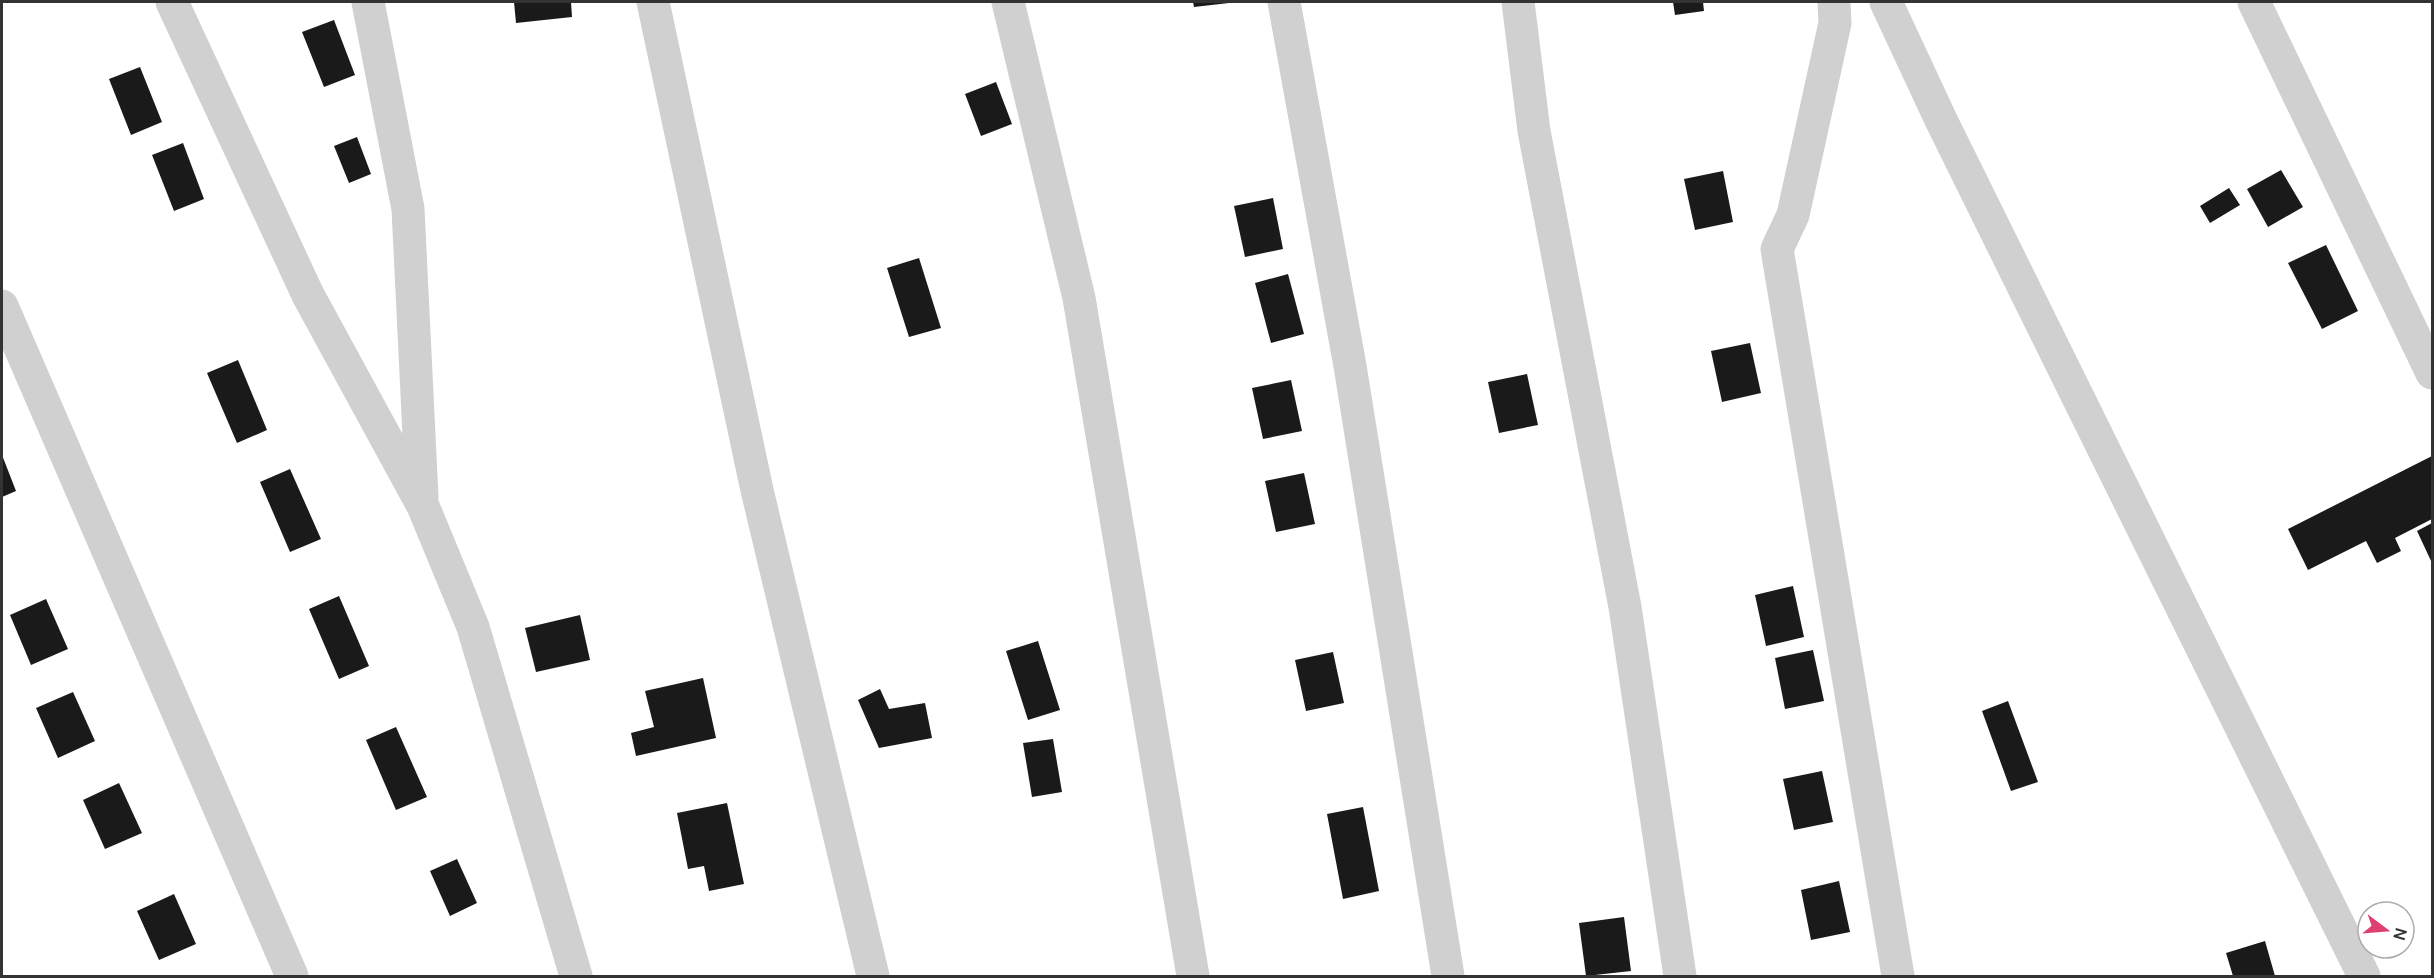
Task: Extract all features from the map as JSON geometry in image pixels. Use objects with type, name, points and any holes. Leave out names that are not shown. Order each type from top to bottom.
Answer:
[{"type":"street","points":[[172,2],[308,295],[423,506],[474,627],[576,976]]},
{"type":"street","points":[[368,2],[408,209],[423,506]]},
{"type":"street","points":[[653,2],[757,490],[873,976]]},
{"type":"street","points":[[1008,2],[1079,298],[1193,976]]},
{"type":"street","points":[[1284,2],[1350,366],[1448,976]]},
{"type":"street","points":[[1518,2],[1534,131],[1625,607],[1680,976]]},
{"type":"street","points":[[1834,2],[1835,23],[1793,215],[1777,249],[1898,976]]},
{"type":"street","points":[[1886,2],[1941,120],[2364,976]]},
{"type":"street","points":[[2254,2],[2433,373]]},
{"type":"street","points":[[2,306],[292,976]]},
{"type":"building","points":[[514,2],[571,2],[572,17],[516,23]]},
{"type":"building","points":[[1193,2],[1229,2],[1229,3],[1194,7]]},
{"type":"building","points":[[1673,2],[1703,2],[1704,11],[1675,15]]},
{"type":"building","points":[[334,20],[355,75],[324,87],[302,32]]},
{"type":"building","points":[[140,67],[162,122],[131,135],[109,79]]},
{"type":"building","points":[[996,82],[1012,124],[981,136],[965,94]]},
{"type":"building","points":[[357,137],[371,174],[349,183],[334,146]]},
{"type":"building","points":[[183,143],[204,199],[174,211],[152,155]]},
{"type":"building","points":[[2281,170],[2303,207],[2268,227],[2247,189]]},
{"type":"building","points":[[1723,171],[1733,222],[1695,230],[1684,179]]},
{"type":"building","points":[[2229,188],[2240,205],[2210,223],[2200,206]]},
{"type":"building","points":[[1273,198],[1283,249],[1245,257],[1234,206]]},
{"type":"building","points":[[2326,245],[2358,311],[2322,329],[2288,263]]},
{"type":"building","points":[[919,258],[941,328],[909,337],[887,268]]},
{"type":"building","points":[[1288,274],[1304,334],[1271,343],[1255,283]]},
{"type":"building","points":[[1750,343],[1761,393],[1722,402],[1711,351]]},
{"type":"building","points":[[238,360],[267,430],[237,443],[207,373]]},
{"type":"building","points":[[1527,374],[1538,425],[1499,433],[1488,382]]},
{"type":"building","points":[[1291,380],[1302,431],[1263,439],[1252,388]]},
{"type":"building","points":[[2,455],[16,491],[2,497]]},
{"type":"building","points":[[2432,456],[2432,519],[2395,538],[2401,551],[2377,563],[2366,541],[2308,570],[2288,529]]},
{"type":"building","points":[[290,469],[321,539],[290,552],[260,482]]},
{"type":"building","points":[[1304,473],[1315,524],[1276,532],[1265,481]]},
{"type":"building","points":[[2432,523],[2432,563],[2417,531]]},
{"type":"building","points":[[1793,586],[1804,637],[1766,646],[1755,595]]},
{"type":"building","points":[[339,596],[369,666],[339,679],[309,609]]},
{"type":"building","points":[[46,599],[68,649],[31,665],[10,615]]},
{"type":"building","points":[[580,615],[590,660],[536,672],[525,628]]},
{"type":"building","points":[[1038,641],[1060,710],[1028,720],[1006,651]]},
{"type":"building","points":[[1813,650],[1824,701],[1785,709],[1775,658]]},
{"type":"building","points":[[1333,652],[1344,703],[1306,711],[1295,660]]},
{"type":"building","points":[[703,678],[716,738],[636,756],[631,733],[654,727],[645,691]]},
{"type":"building","points":[[880,689],[889,709],[925,703],[932,738],[879,748],[858,700]]},
{"type":"building","points":[[73,692],[95,741],[58,758],[36,708]]},
{"type":"building","points":[[2008,701],[2038,782],[2011,791],[1982,711]]},
{"type":"building","points":[[396,727],[427,797],[396,810],[366,740]]},
{"type":"building","points":[[1053,739],[1062,792],[1032,797],[1023,743]]},
{"type":"building","points":[[1822,771],[1833,822],[1794,830],[1783,779]]},
{"type":"building","points":[[119,783],[142,833],[105,849],[83,800]]},
{"type":"building","points":[[727,803],[744,884],[709,891],[704,866],[688,869],[677,813]]},
{"type":"building","points":[[1363,807],[1379,891],[1343,899],[1327,814]]},
{"type":"building","points":[[457,859],[477,903],[450,916],[430,871]]},
{"type":"building","points":[[1839,881],[1850,932],[1811,940],[1801,890]]},
{"type":"building","points":[[174,894],[196,944],[159,960],[137,911]]},
{"type":"building","points":[[1624,917],[1631,971],[1586,976],[1579,923]]},
{"type":"building","points":[[2265,941],[2275,976],[2233,976],[2226,953]]}]
